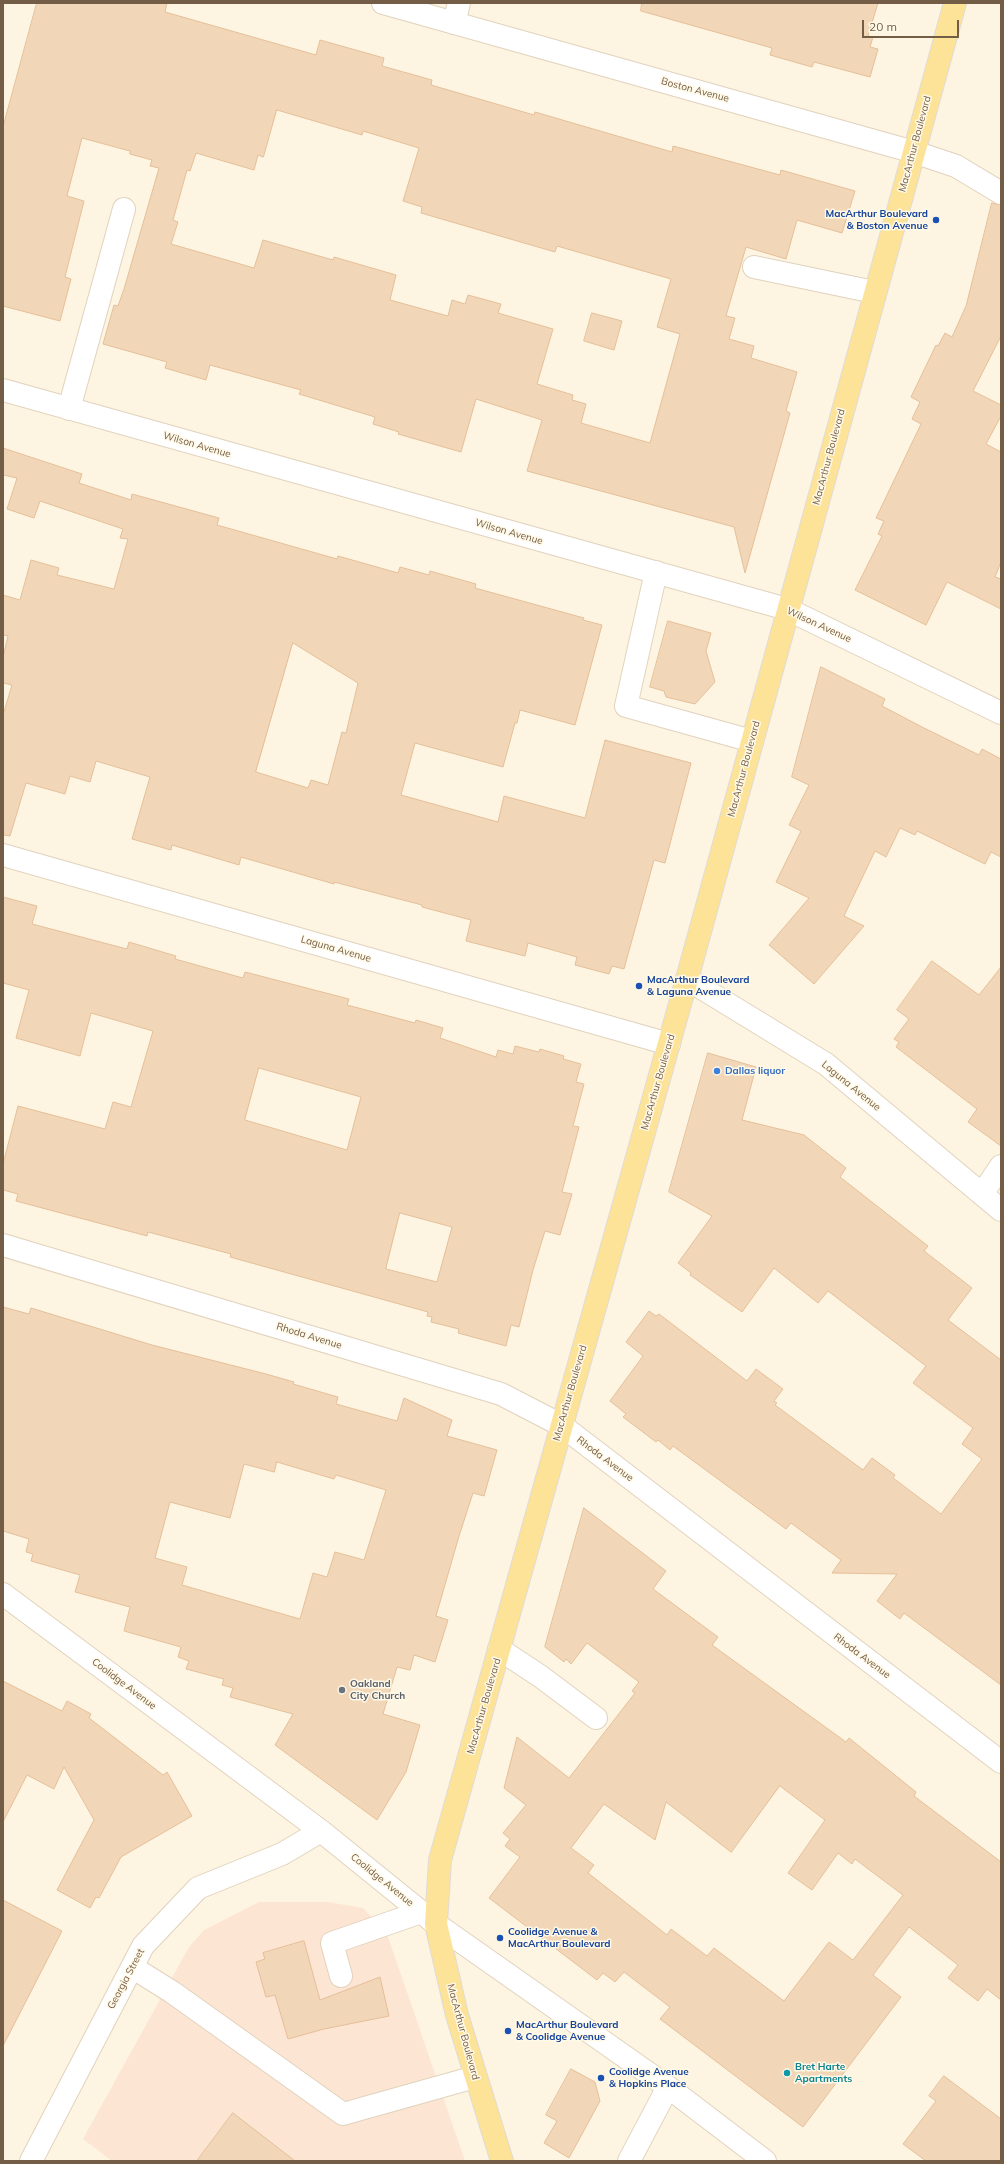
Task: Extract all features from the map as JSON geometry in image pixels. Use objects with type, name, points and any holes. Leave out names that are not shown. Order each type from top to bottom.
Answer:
[{"type":"main road","name":"MacArthur Boulevard","points":[[502,2161],[475,2077],[429,1918],[440,1860],[687,979],[954,3]]},
{"type":"street","name":"Boston Avenue","points":[[383,3],[457,13],[914,152],[956,166],[1001,193]]},
{"type":"street","points":[[69,409],[124,209]]},
{"type":"street","points":[[754,267],[874,292]]},
{"type":"street","name":"Wilson Avenue","points":[[3,390],[788,609],[1001,713]]},
{"type":"street","points":[[656,572],[626,706],[752,741]]},
{"type":"street","name":"Laguna Avenue","points":[[3,855],[669,1044]]},
{"type":"street","name":"Laguna Avenue","points":[[687,979],[826,1064],[1001,1210]]},
{"type":"street","points":[[982,1194],[1001,1166]]},
{"type":"street","name":"Rhoda Avenue","points":[[3,1245],[501,1394],[561,1425],[1001,1762]]},
{"type":"street","name":"Coolidge Avenue","points":[[3,1594],[321,1831],[429,1918],[668,2087],[765,2161]]},
{"type":"street","points":[[499,1649],[540,1676],[596,1718]]},
{"type":"street","name":"Georgia Street","points":[[32,2161],[143,1946],[198,1888],[282,1854],[321,1831]]},
{"type":"street","points":[[341,1976],[332,1944],[429,1918]]},
{"type":"street","points":[[132,1967],[172,1992],[343,2114],[475,2077]]},
{"type":"street","points":[[629,2161],[668,2087]]},
{"type":"shaded area","points":[[259,1902],[328,1902],[363,1908],[387,1934],[465,2161],[112,2161],[83,2139],[189,1947],[204,1930]]},
{"type":"building","points":[[37,3],[167,3],[165,12],[316,55],[320,40],[384,58],[382,66],[432,80],[431,85],[534,115],[535,112],[672,152],[673,146],[780,175],[781,170],[855,191],[842,233],[797,220],[786,259],[746,247],[726,316],[735,318],[729,339],[754,346],[751,358],[797,372],[786,411],[790,413],[745,573],[734,527],[527,471],[542,420],[476,399],[461,452],[398,434],[399,432],[373,424],[375,417],[299,394],[301,390],[210,365],[206,380],[165,368],[167,362],[103,344],[114,305],[118,306],[124,289],[159,168],[150,166],[152,160],[130,154],[130,151],[82,138],[67,196],[84,201],[65,277],[71,279],[60,321],[3,306],[3,127]],"holes":[[[277,110],[362,135],[363,131],[419,148],[403,201],[422,207],[421,213],[555,252],[557,246],[671,279],[657,327],[680,334],[650,443],[581,423],[586,404],[572,400],[573,395],[537,384],[553,329],[498,313],[501,304],[468,295],[465,304],[452,300],[448,316],[390,300],[396,275],[334,257],[333,260],[263,240],[254,268],[171,244],[178,222],[173,220],[187,170],[190,171],[196,153],[254,170],[258,155],[263,157]]]},
{"type":"building","points":[[642,3],[878,3],[868,36],[873,37],[870,47],[878,49],[870,77],[814,62],[812,67],[770,55],[772,48],[641,11]]},
{"type":"building","points":[[992,203],[1001,205],[1001,336],[973,391],[1001,405],[1001,416],[986,444],[1001,452],[1001,562],[995,577],[1001,579],[1001,609],[947,582],[926,625],[855,590],[882,536],[878,534],[884,521],[876,518],[921,424],[912,419],[920,402],[911,397],[936,345],[938,346],[945,333],[952,337],[966,306]]},
{"type":"building","points":[[592,313],[622,321],[614,350],[584,341]]},
{"type":"building","points":[[3,448],[82,474],[79,483],[131,500],[132,494],[219,518],[217,525],[337,559],[338,556],[398,573],[400,567],[429,575],[430,571],[476,584],[475,588],[584,618],[583,620],[602,625],[575,725],[520,710],[503,767],[415,743],[401,795],[498,822],[504,796],[585,818],[605,740],[691,763],[665,863],[654,860],[624,969],[612,966],[609,974],[575,965],[577,957],[528,943],[525,956],[466,941],[471,920],[422,907],[422,905],[334,882],[334,884],[241,857],[239,865],[172,845],[171,850],[132,839],[150,777],[96,761],[90,782],[70,776],[65,794],[26,783],[10,836],[3,835],[3,715],[12,685],[3,683],[3,657],[8,636],[3,635],[3,595],[20,600],[31,560],[59,568],[57,575],[114,589],[128,539],[120,538],[123,529],[40,501],[34,518],[7,509],[17,478],[3,475]],"holes":[[[293,643],[358,683],[346,733],[342,732],[328,785],[311,780],[308,788],[256,772]]]},
{"type":"building","points":[[668,621],[711,633],[706,651],[715,682],[695,704],[666,697],[664,691],[650,687]]},
{"type":"building","points":[[821,667],[885,699],[882,706],[924,728],[979,755],[982,749],[1001,759],[1001,857],[991,852],[985,864],[917,831],[915,835],[900,828],[886,857],[875,851],[844,916],[864,926],[814,984],[769,945],[809,898],[776,882],[801,831],[789,825],[809,785],[792,777]]},
{"type":"building","points":[[3,897],[37,906],[32,924],[127,949],[129,942],[176,956],[175,959],[243,978],[245,972],[349,999],[347,1005],[415,1023],[416,1020],[443,1028],[440,1038],[496,1057],[498,1050],[513,1054],[515,1046],[539,1052],[540,1049],[564,1056],[563,1059],[581,1064],[576,1082],[584,1084],[573,1126],[579,1127],[562,1192],[572,1194],[560,1235],[545,1231],[533,1270],[519,1327],[511,1325],[506,1346],[458,1333],[459,1329],[431,1322],[432,1317],[427,1316],[428,1312],[230,1257],[231,1254],[148,1232],[147,1236],[16,1201],[18,1194],[3,1190],[3,1164],[18,1106],[105,1129],[113,1102],[131,1107],[153,1031],[91,1013],[80,1056],[16,1038],[29,990],[3,983]],"holes":[[[259,1068],[361,1097],[347,1150],[245,1120]],[[400,1213],[452,1227],[437,1282],[386,1269]]]},
{"type":"building","points":[[932,961],[979,995],[1001,967],[1001,1146],[968,1122],[977,1109],[896,1047],[899,1042],[894,1039],[909,1019],[897,1010]]},
{"type":"building","points":[[708,1053],[756,1067],[742,1120],[804,1135],[846,1168],[840,1177],[928,1246],[924,1251],[972,1288],[948,1320],[1001,1360],[1001,1685],[904,1613],[900,1619],[877,1601],[897,1574],[832,1573],[841,1560],[791,1523],[786,1529],[673,1446],[670,1450],[658,1440],[656,1442],[623,1417],[626,1414],[610,1401],[643,1356],[626,1342],[649,1311],[656,1316],[659,1314],[747,1381],[756,1369],[783,1389],[774,1401],[777,1403],[775,1405],[863,1470],[872,1458],[895,1475],[893,1478],[941,1514],[982,1459],[962,1444],[973,1428],[913,1383],[926,1366],[828,1291],[818,1303],[774,1268],[742,1312],[690,1275],[691,1273],[678,1263],[712,1216],[669,1192]]},
{"type":"building","points":[[3,1307],[29,1314],[31,1308],[152,1345],[294,1382],[293,1384],[338,1397],[336,1404],[397,1421],[404,1398],[452,1420],[447,1436],[497,1450],[484,1496],[473,1493],[459,1536],[436,1616],[448,1620],[435,1662],[414,1655],[410,1670],[397,1667],[383,1714],[420,1725],[406,1772],[377,1820],[275,1745],[293,1714],[230,1697],[233,1688],[222,1685],[224,1679],[186,1669],[189,1661],[178,1657],[181,1647],[124,1631],[130,1607],[75,1592],[80,1575],[31,1561],[33,1554],[26,1552],[29,1539],[3,1531]],"holes":[[[277,1462],[334,1479],[336,1475],[386,1490],[364,1560],[335,1552],[327,1577],[313,1573],[300,1619],[182,1585],[187,1567],[155,1558],[170,1502],[230,1518],[244,1464],[274,1472]]]},
{"type":"building","points":[[584,1508],[666,1571],[653,1589],[718,1637],[712,1645],[846,1742],[849,1738],[916,1792],[914,1796],[1001,1862],[1001,2000],[987,1989],[978,2001],[948,1978],[958,1965],[909,1927],[873,1975],[901,1997],[803,2127],[660,2019],[670,2007],[624,1972],[615,1982],[603,1973],[597,1980],[489,1898],[520,1857],[505,1846],[510,1839],[503,1833],[526,1805],[504,1788],[517,1737],[569,1778],[635,1693],[632,1691],[639,1682],[587,1643],[571,1664],[566,1659],[564,1662],[545,1647]],"holes":[[[780,1786],[825,1820],[788,1873],[812,1890],[838,1853],[852,1864],[855,1859],[903,1895],[853,1960],[829,1942],[784,2001],[714,1948],[707,1956],[671,1929],[667,1935],[588,1873],[594,1865],[571,1848],[604,1804],[655,1840],[666,1802],[731,1852]]]},
{"type":"building","points":[[3,1681],[62,1711],[67,1701],[91,1714],[89,1718],[163,1775],[167,1772],[192,1816],[121,1857],[99,1898],[96,1897],[90,1908],[57,1890],[94,1820],[64,1767],[54,1789],[27,1775],[3,1822]]},
{"type":"building","points":[[3,1900],[62,1931],[3,2046]]},
{"type":"building","points":[[304,1941],[320,2000],[380,1977],[389,2016],[324,2029],[288,2039],[275,1995],[266,1997],[256,1962],[265,1959],[263,1953]]},
{"type":"building","points":[[571,2069],[595,2082],[600,2101],[569,2158],[544,2143],[557,2121],[546,2115]]},
{"type":"building","points":[[944,2076],[1001,2119],[1001,2161],[926,2161],[903,2144],[936,2101],[929,2096]]},
{"type":"building","points":[[233,2113],[295,2161],[197,2161]]},
{"type":"place","name":"MacArthur Boulevard & Boston Avenue","points":[[936,220]]},
{"type":"place","name":"MacArthur Boulevard & Laguna Avenue","points":[[639,986]]},
{"type":"place","name":"Dallas liquor","points":[[717,1071]]},
{"type":"place","name":"Oakland City Church","points":[[342,1690]]},
{"type":"place","name":"Coolidge Avenue & MacArthur Boulevard","points":[[500,1938]]},
{"type":"place","name":"MacArthur Boulevard & Coolidge Avenue","points":[[508,2031]]},
{"type":"place","name":"Bret Harte Apartments","points":[[787,2073]]},
{"type":"place","name":"Coolidge Avenue & Hopkins Place","points":[[601,2078]]}]
